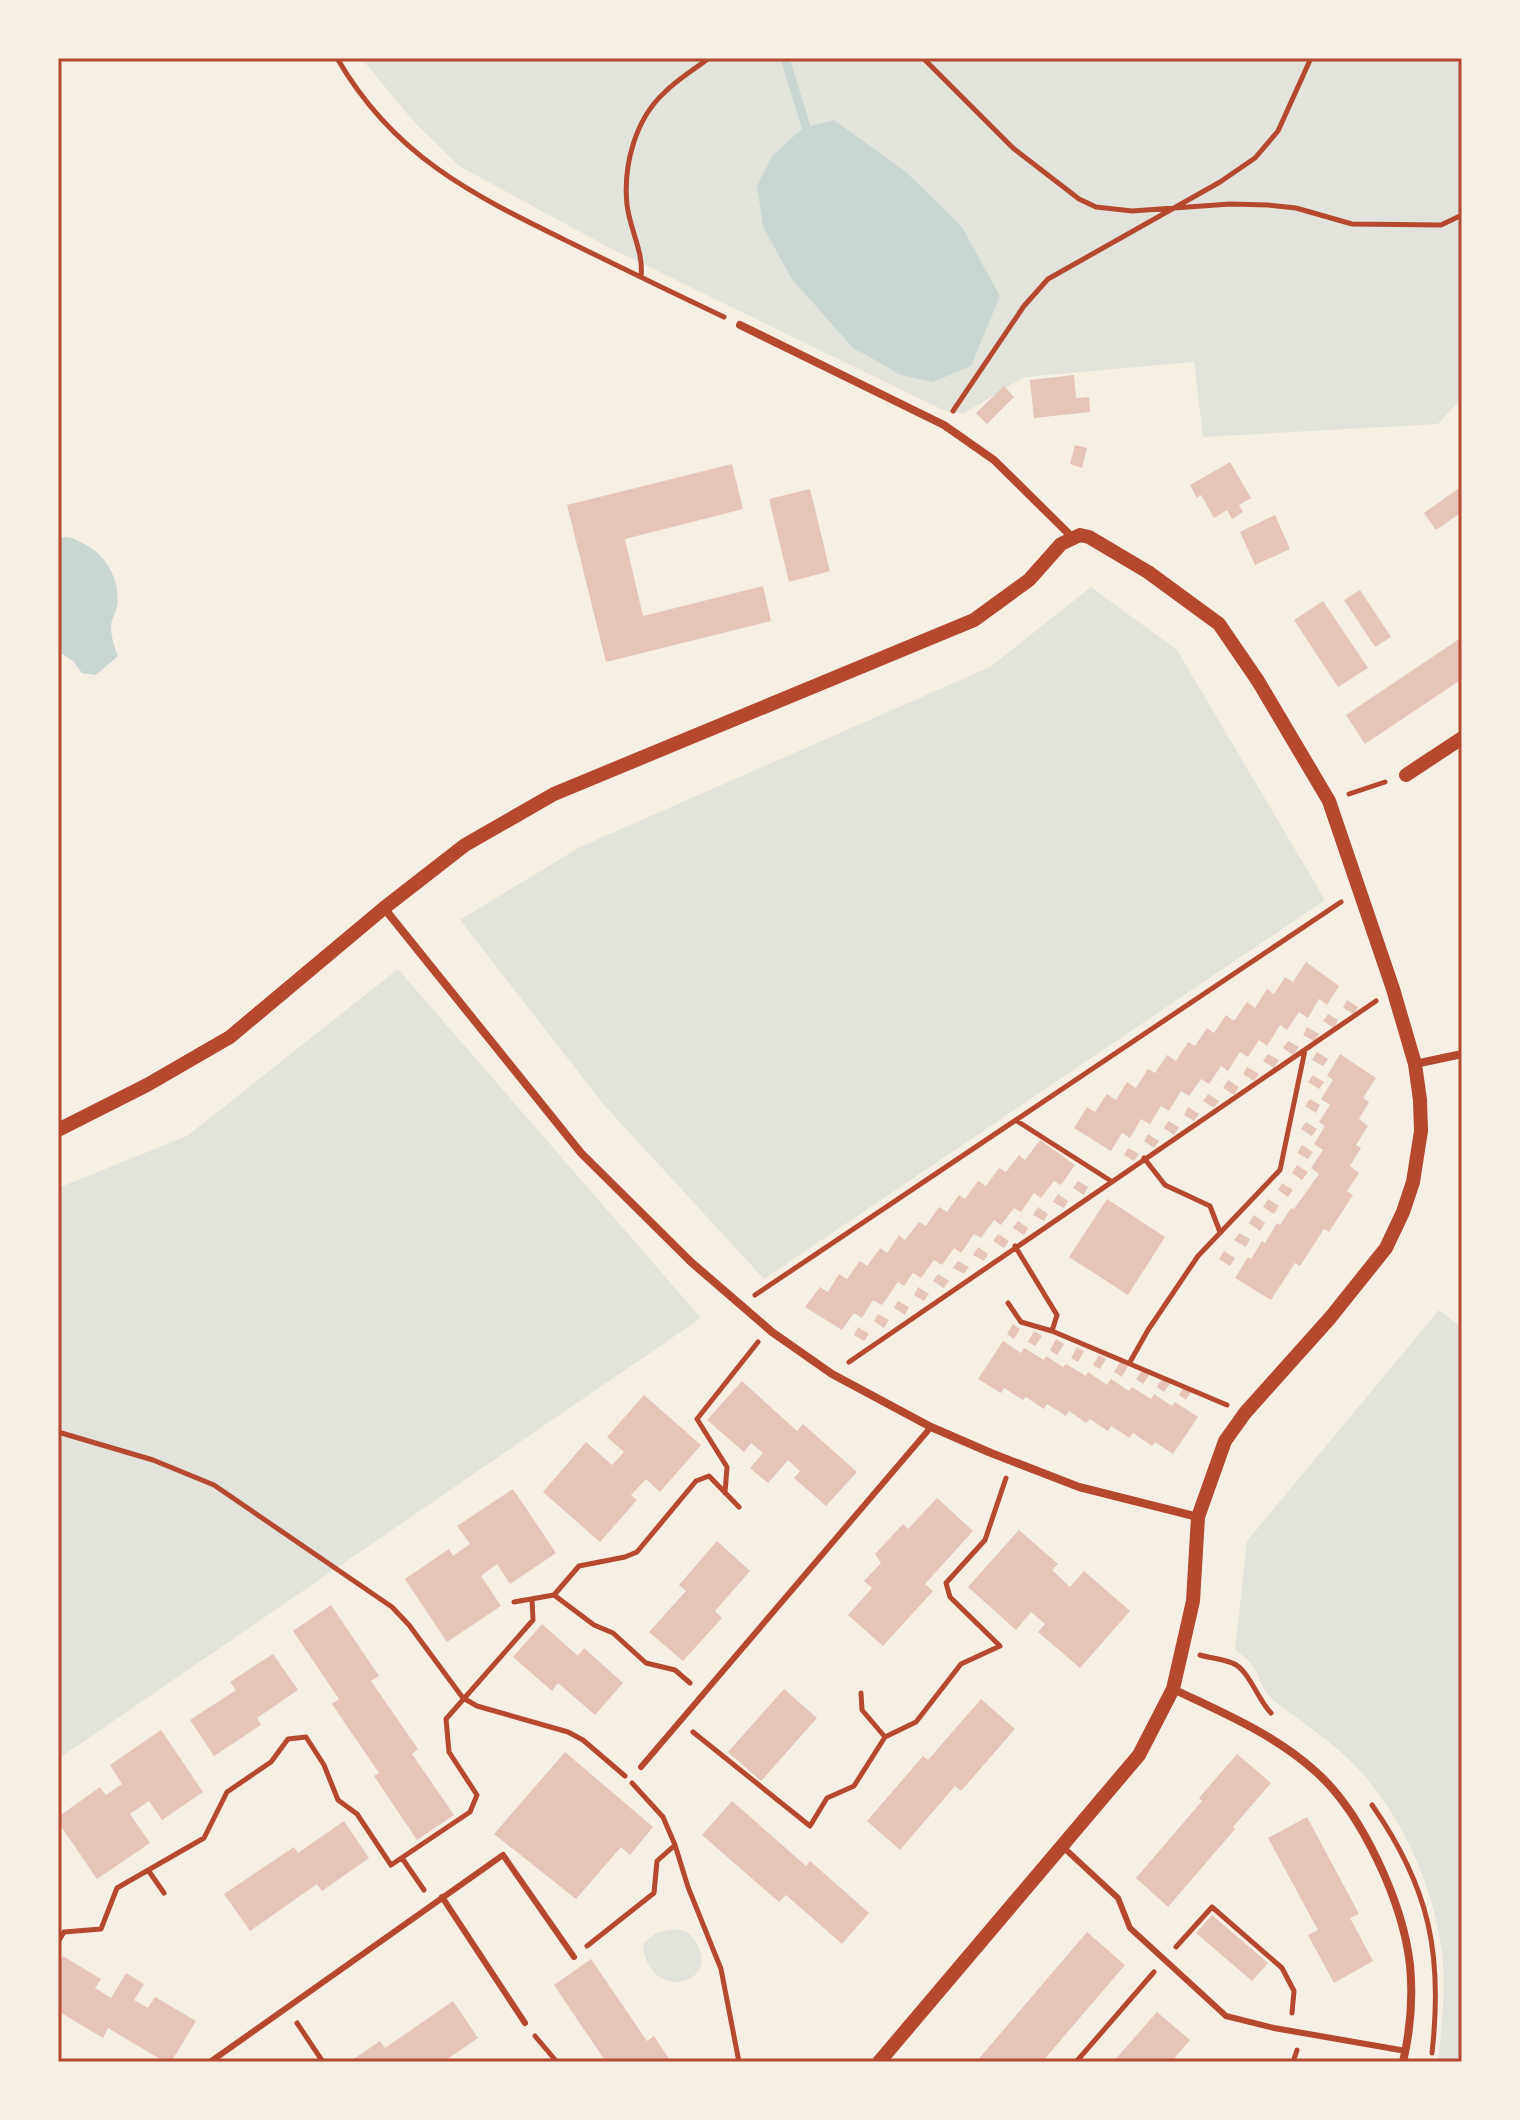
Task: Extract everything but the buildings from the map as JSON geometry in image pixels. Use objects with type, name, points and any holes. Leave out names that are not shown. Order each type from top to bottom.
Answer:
[{"type":"street","points":[[740,325],[944,425],[994,460],[1072,537]]},
{"type":"street","points":[[58,1130],[147,1085],[230,1037],[384,908],[465,845],[554,794],[974,620],[1029,580],[1048,556],[1072,537],[1089,537],[1111,549],[1219,624],[1258,681],[1329,801],[1360,890],[1415,1064],[1421,1131],[1413,1182],[1392,1236],[1365,1277],[1245,1413],[1225,1441],[1198,1517],[1193,1601],[1173,1689],[1139,1755],[879,2062]]},
{"type":"street","points":[[1406,775],[1462,738]]},
{"type":"street","points":[[384,908],[581,1153],[691,1262],[768,1329],[832,1374],[931,1427],[1079,1487],[1198,1517]]},
{"type":"street","points":[[1415,1064],[1462,1054]]},
{"type":"street","points":[[1173,1689],[1267,1735],[1317,1772],[1352,1814],[1392,1889],[1410,1964],[1403,2062]]},
{"type":"lane","points":[[641,1767],[931,1427]]},
{"type":"lane","points":[[1063,1847],[1118,1898],[1130,1928],[1226,2016],[1406,2051]]},
{"type":"lane","points":[[210,2062],[503,1855],[574,1957]]},
{"type":"lane","points":[[442,1897],[525,2023]]},
{"type":"path","points":[[337,58],[369,105],[401,141],[432,168],[495,206],[740,325]]},
{"type":"path","points":[[641,277],[643,262],[627,207],[630,152],[646,116],[663,93],[709,58]]},
{"type":"path","points":[[923,58],[1013,148],[1079,199],[1096,207],[1132,211],[1268,205],[1296,208],[1352,224],[1441,225],[1462,215]]},
{"type":"path","points":[[944,425],[1024,306],[1048,279],[1178,207],[1255,158],[1278,131],[1311,58]]},
{"type":"path","points":[[1329,801],[1406,775]]},
{"type":"path","points":[[741,1305],[1360,890]]},
{"type":"path","points":[[832,1374],[1393,989]]},
{"type":"path","points":[[1130,1362],[1198,1256],[1280,1170],[1305,1050]]},
{"type":"path","points":[[1017,1120],[1111,1181]]},
{"type":"path","points":[[1144,1158],[1165,1185],[1210,1206],[1220,1232]]},
{"type":"path","points":[[1015,1246],[1057,1315],[1052,1331]]},
{"type":"path","points":[[1008,1303],[1021,1322],[1130,1362],[1245,1413]]},
{"type":"path","points":[[725,1493],[727,1467],[697,1419],[768,1329]]},
{"type":"path","points":[[58,1432],[153,1460],[214,1485],[392,1607],[463,1698],[477,1706],[568,1732],[583,1740],[630,1781],[663,1817],[675,1845],[688,1887],[721,1969],[739,2062]]},
{"type":"path","points":[[680,1721],[810,1826],[827,1798],[854,1786],[885,1737],[916,1722],[961,1664],[1000,1646],[950,1597],[946,1583],[985,1540],[1012,1462]]},
{"type":"path","points":[[514,1602],[554,1595],[579,1566],[637,1552],[696,1481],[709,1476],[739,1507]]},
{"type":"path","points":[[554,1595],[594,1625],[613,1633],[646,1663],[675,1670],[703,1695]]},
{"type":"path","points":[[58,1942],[64,1932],[101,1929],[117,1888],[204,1838],[227,1792],[271,1762],[288,1739],[306,1737],[324,1765],[338,1800],[357,1814],[391,1865],[470,1812],[477,1795],[449,1752],[446,1719],[533,1620],[532,1599]]},
{"type":"path","points":[[861,1693],[862,1710],[885,1737]]},
{"type":"path","points":[[574,1957],[654,1893],[657,1861],[675,1845]]},
{"type":"path","points":[[402,1858],[433,1904]]},
{"type":"path","points":[[148,1870],[164,1893]]},
{"type":"path","points":[[1076,2062],[1212,1907],[1282,1968],[1294,1991],[1291,2021],[1297,2031]]},
{"type":"path","points":[[286,2008],[323,2062]]},
{"type":"path","points":[[525,2023],[557,2062]]},
{"type":"shaded area","points":[[361,58],[1462,58],[1462,398],[1438,424],[1203,437],[1194,362],[1024,377],[963,414],[943,410],[608,247],[459,166],[415,123]]},
{"type":"shaded area","points":[[834,120],[906,172],[962,227],[1000,296],[971,366],[933,382],[901,375],[852,347],[792,279],[763,227],[757,185],[773,155],[803,128]]},
{"type":"shaded area","points":[[65,537],[80,541],[102,557],[115,580],[118,598],[111,625],[118,656],[96,675],[82,673],[73,661],[58,651],[58,539]]},
{"type":"shaded area","points":[[1091,587],[1177,650],[1325,900],[764,1279],[604,1105],[460,920],[580,847],[990,667]]},
{"type":"shaded area","points":[[398,969],[701,1318],[58,1759],[58,1188],[187,1136]]},
{"type":"shaded area","points":[[1439,1310],[1462,1328],[1462,2062],[1438,2062],[1444,1980],[1442,1953],[1421,1871],[1396,1820],[1362,1774],[1335,1747],[1271,1698],[1254,1668],[1235,1650],[1247,1541]]},
{"type":"shaded area","points":[[674,1929],[691,1935],[701,1956],[700,1968],[692,1977],[681,1982],[657,1975],[648,1963],[643,1944],[656,1933]]},
{"type":"waterway","points":[[785,58],[806,127]]}]
